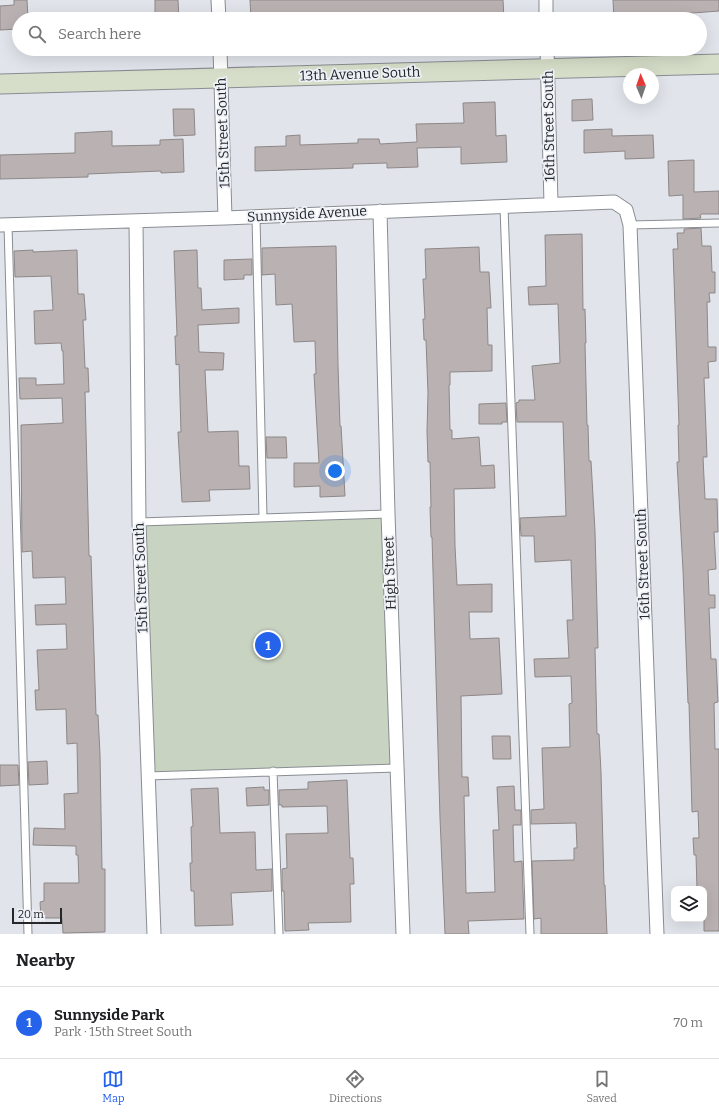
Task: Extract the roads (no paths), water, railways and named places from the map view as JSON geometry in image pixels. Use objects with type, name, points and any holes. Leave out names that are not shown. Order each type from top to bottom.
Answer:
[{"type":"street","points":[[218,0],[218,12]]},
{"type":"street","points":[[546,0],[546,12]]},
{"type":"street","name":"15th Street South","points":[[220,56],[225,218]]},
{"type":"street","name":"16th Street South","points":[[547,56],[551,204]]},
{"type":"street","name":"13th Avenue South","points":[[0,84],[719,64]]},
{"type":"street","name":"16th Street South","points":[[614,202],[626,210],[630,225],[657,934]]},
{"type":"street","name":"Sunnyside Avenue","points":[[4,225],[256,217],[614,202]]},
{"type":"street","name":"High Street","points":[[380,211],[388,514],[403,934]]},
{"type":"street","name":"15th Street South","points":[[136,221],[139,522],[154,934]]},
{"type":"lane","points":[[504,207],[530,934]]},
{"type":"lane","points":[[256,217],[263,518]]},
{"type":"lane","points":[[630,225],[719,223]]},
{"type":"lane","points":[[4,225],[28,934]]},
{"type":"lane","points":[[139,522],[388,514]]},
{"type":"lane","points":[[148,776],[397,768]]},
{"type":"lane","points":[[273,771],[279,934]]},
{"type":"place","name":"Sunnyside Park","points":[[268,645]]}]
